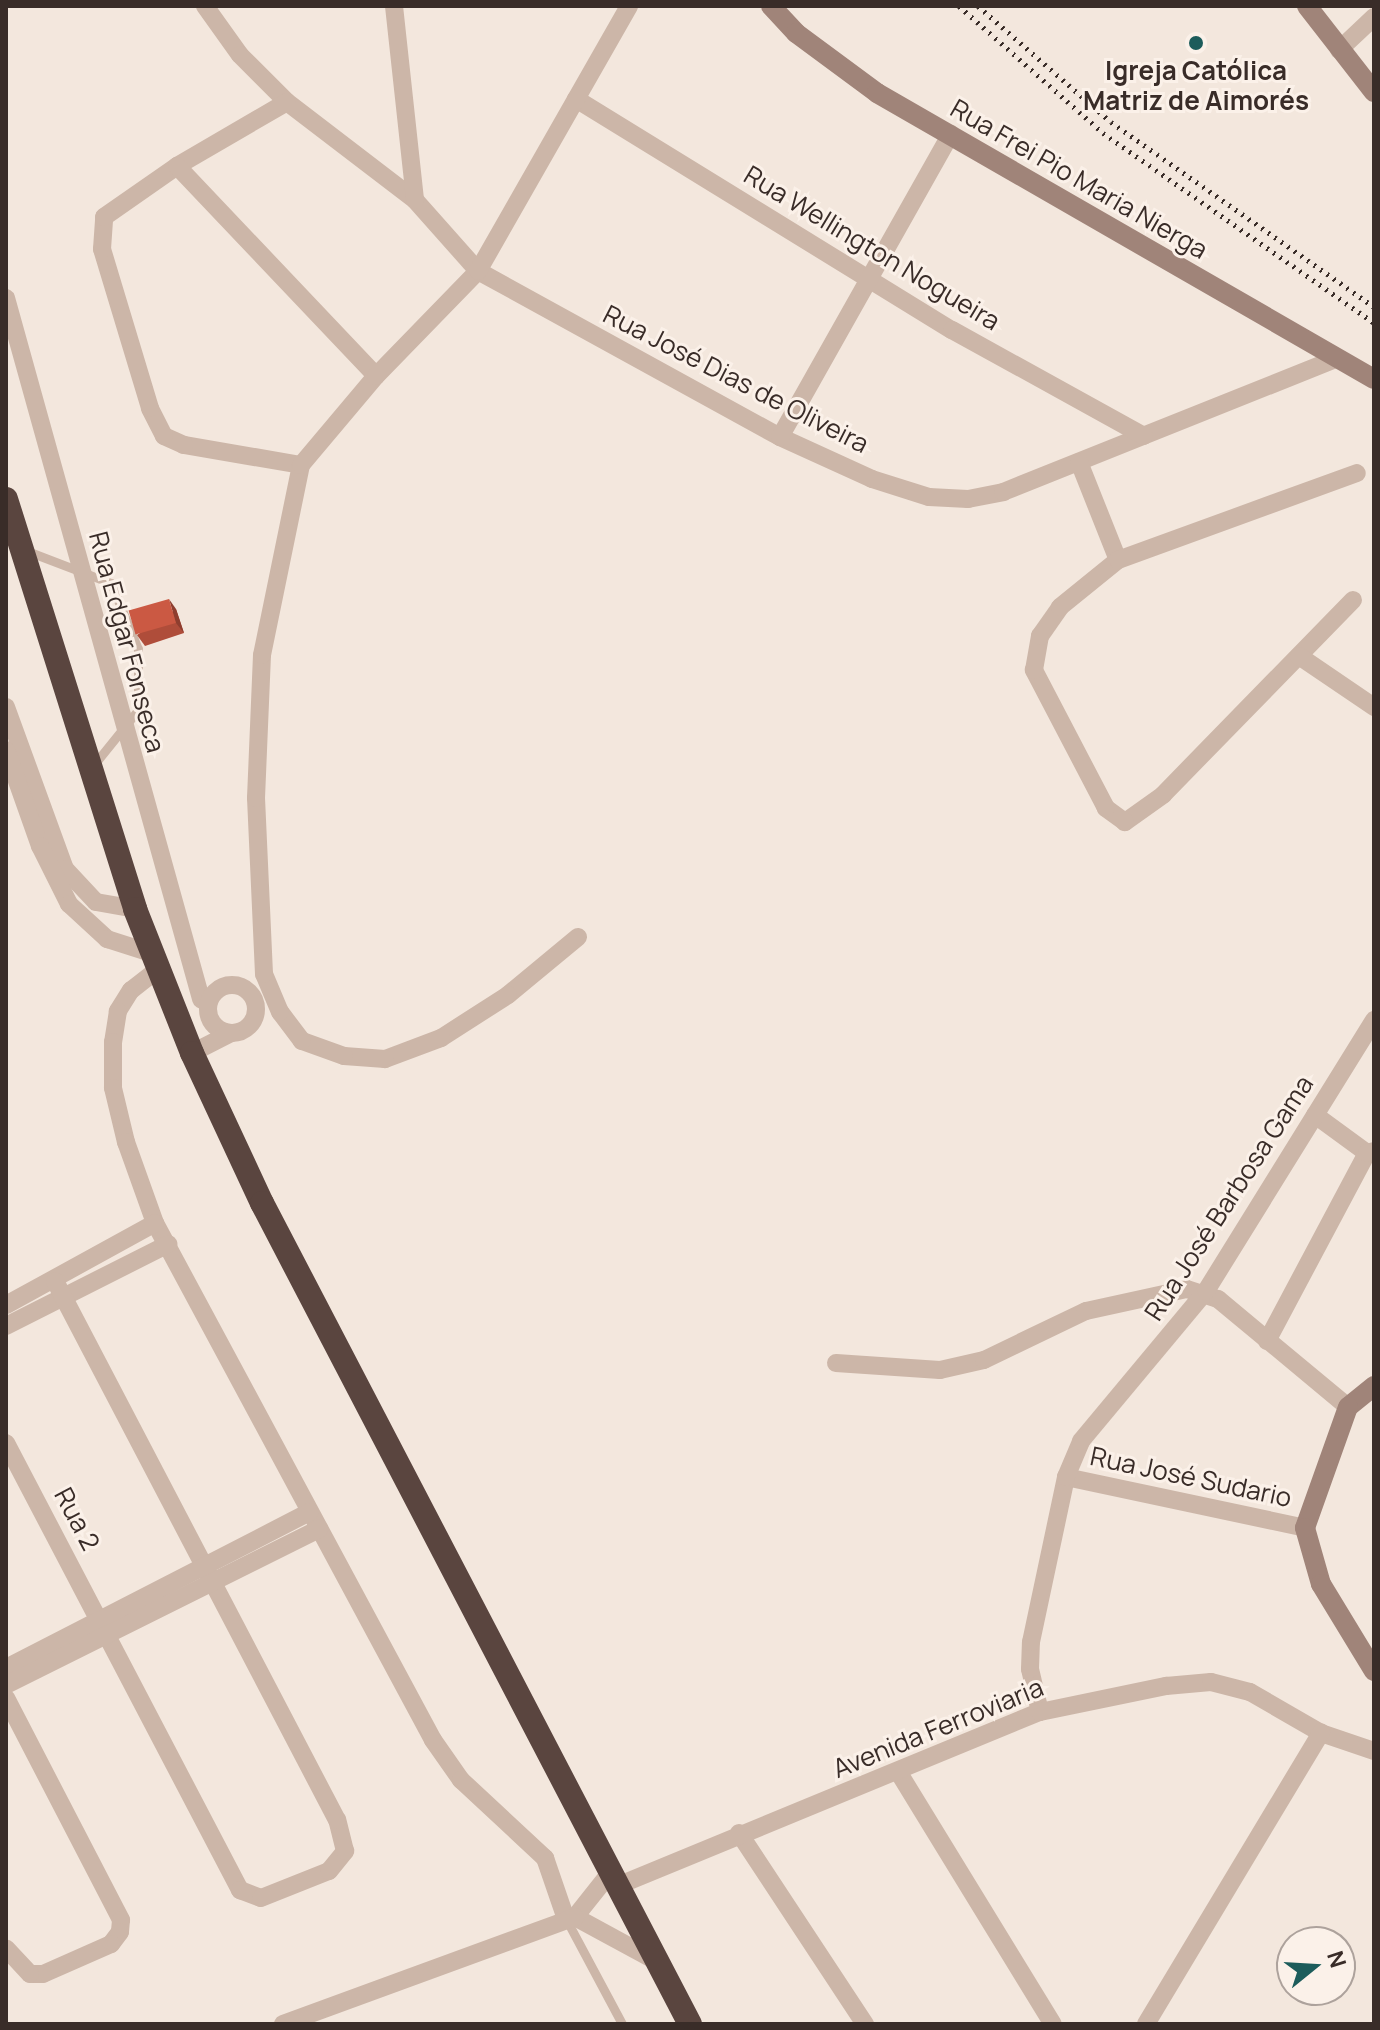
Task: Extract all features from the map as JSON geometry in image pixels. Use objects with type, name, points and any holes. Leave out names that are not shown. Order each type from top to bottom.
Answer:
[{"type":"highway","points":[[6,499],[135,909],[192,1053],[262,1203],[690,2024]]},
{"type":"street","name":"Rua José Dias de Oliveira","points":[[205,6],[240,55],[287,102],[415,200],[478,271],[780,437],[861,474],[929,497],[968,499],[1003,492],[1338,358]]},
{"type":"street","points":[[394,6],[415,200]]},
{"type":"street","points":[[578,937],[508,995],[455,1029],[385,1059],[344,1056],[302,1041],[280,1012],[264,974],[256,798],[262,655],[301,465],[376,376],[478,271],[629,6]]},
{"type":"street","name":"Rua Frei Pio Maria Nierga","points":[[771,6],[796,33],[877,93],[1374,379]]},
{"type":"street","points":[[1307,6],[1374,92]]},
{"type":"street","points":[[1339,50],[1374,17]]},
{"type":"street","name":"Rua Wellington Nogueira","points":[[576,99],[868,277],[1144,436]]},
{"type":"street","points":[[287,102],[116,205],[104,217],[100,232],[157,426],[173,443],[301,465]]},
{"type":"street","points":[[780,437],[951,134]]},
{"type":"street","points":[[177,166],[376,376]]},
{"type":"street","name":"Rua Edgar Fonseca","points":[[6,298],[124,734],[207,996]]},
{"type":"street","points":[[1079,462],[1118,560]]},
{"type":"street","points":[[1353,600],[1147,810],[1118,821],[1106,808],[1041,691],[1034,654],[1060,607],[1118,560],[1357,473]]},
{"type":"street","points":[[1299,656],[1374,707]]},
{"type":"street","points":[[6,707],[65,869],[96,902],[135,909]]},
{"type":"street","points":[[6,750],[40,846],[69,904],[107,939],[154,961],[118,1011],[113,1042],[113,1088],[126,1142],[155,1223],[309,1512],[433,1740],[461,1780],[545,1858],[570,1918],[658,1962]]},
{"type":"street","points":[[175,1011],[264,974]]},
{"type":"street","points":[[236,985],[255,1000],[251,1025]]},
{"type":"street","points":[[207,996],[212,1022],[231,1033]]},
{"type":"street","points":[[192,1053],[280,1012]]},
{"type":"street","name":"Rua José Barbosa Gama","points":[[1040,1712],[1030,1669],[1031,1642],[1066,1477],[1095,1418],[1175,1333],[1206,1291],[1315,1115],[1369,1043],[1374,1020]]},
{"type":"street","points":[[1267,1341],[1371,1152],[1315,1115]]},
{"type":"street","points":[[6,1305],[55,1281],[155,1223]]},
{"type":"street","points":[[6,1326],[168,1244]]},
{"type":"street","points":[[55,1281],[62,1300],[213,1585]]},
{"type":"street","points":[[836,1363],[940,1370],[984,1360],[1086,1311],[1163,1291],[1206,1291],[1348,1407]]},
{"type":"street","points":[[1374,1386],[1348,1407],[1305,1528],[1321,1584],[1374,1671]]},
{"type":"street","name":"Rua 2","points":[[6,1443],[106,1628],[240,1890],[261,1898],[329,1871],[345,1851],[337,1820],[213,1585]]},
{"type":"street","name":"Rua José Sudario","points":[[1066,1477],[1305,1528]]},
{"type":"street","points":[[6,1685],[106,1628],[203,1567],[309,1512]]},
{"type":"street","points":[[6,1668],[213,1585],[319,1529]]},
{"type":"street","name":"Avenida Ferroviaria","points":[[614,1880],[899,1773],[1040,1712],[1166,1686],[1211,1682],[1250,1692],[1321,1733],[1374,1751]]},
{"type":"street","points":[[6,1698],[121,1920],[120,1932],[111,1944],[43,1974],[30,1974],[6,1948]]},
{"type":"street","points":[[1146,2024],[1321,1733]]},
{"type":"street","points":[[1348,1744],[1374,1736]]},
{"type":"street","points":[[899,1773],[1053,2024]]},
{"type":"street","points":[[739,1833],[865,2024]]},
{"type":"street","points":[[287,2023],[570,1918],[614,1880]]},
{"type":"lane","points":[[23,549],[111,583],[138,649],[138,710],[124,734],[90,768]]},
{"type":"lane","points":[[570,1918],[622,2024]]},
{"type":"building","points":[[169,599],[176,623],[136,635],[129,611]]},
{"type":"railway","points":[[959,6],[1103,133],[1374,323]]},
{"type":"railway","points":[[978,6],[1111,122],[1374,307]]},
{"type":"place","name":"Igreja Católica Matriz de Aimorés","points":[[1196,43]]}]
